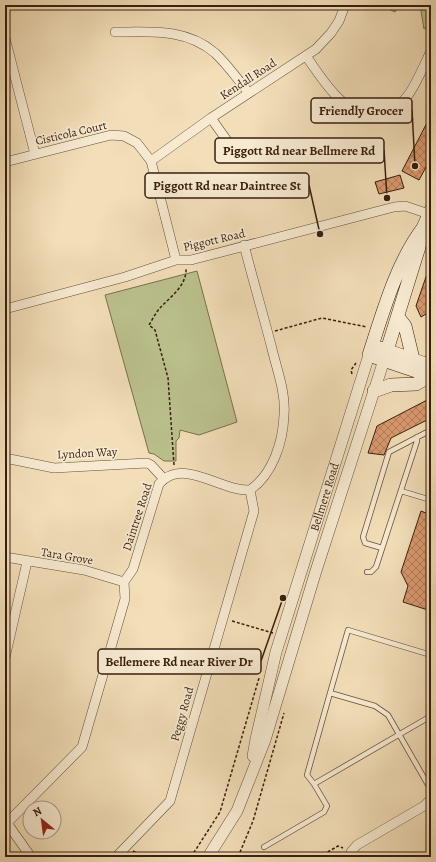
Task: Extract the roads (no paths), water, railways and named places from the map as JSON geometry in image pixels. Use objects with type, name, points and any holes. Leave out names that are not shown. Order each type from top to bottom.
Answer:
[{"type":"main road","name":"Bellmere Road","points":[[386,355],[419,247],[423,228],[430,212]]},
{"type":"main road","name":"Bellmere Road","points":[[371,350],[385,306],[410,245],[423,228]]},
{"type":"main road","points":[[398,317],[405,326],[413,359]]},
{"type":"main road","points":[[371,350],[431,373]]},
{"type":"main road","points":[[386,355],[413,359],[431,373]]},
{"type":"main road","points":[[374,391],[391,385],[416,384],[431,373]]},
{"type":"street","name":"Kendall Road","points":[[151,161],[211,118],[316,49],[331,34],[339,21],[345,5]]},
{"type":"street","points":[[115,32],[169,32],[194,39],[215,53],[249,93]]},
{"type":"street","points":[[5,38],[35,154]]},
{"type":"street","points":[[306,56],[334,95],[353,109],[373,114],[392,109],[406,99],[431,51]]},
{"type":"street","points":[[211,118],[228,142]]},
{"type":"street","name":"Cisticola Court","points":[[5,162],[111,134],[124,136],[137,143],[151,161],[180,260]]},
{"type":"street","name":"Piggott Road","points":[[5,309],[125,277],[180,260],[191,260],[394,207],[405,206],[430,212]]},
{"type":"street","points":[[244,245],[282,389],[284,414],[281,439],[271,464],[263,479],[250,490]]},
{"type":"street","name":"Bellmere Road","points":[[251,775],[256,739],[276,652],[371,350]]},
{"type":"street","name":"Bellmere Road","points":[[211,856],[237,810],[265,740],[314,574],[386,355]]},
{"type":"street","name":"Lyndon Way","points":[[5,458],[54,468],[147,463],[151,465],[164,479]]},
{"type":"street","name":"Daintree Road","points":[[124,582],[133,570],[159,484],[164,479],[176,473],[190,473],[236,490],[250,490]]},
{"type":"street","name":"Peggy Road","points":[[116,857],[170,801],[254,511],[250,490]]},
{"type":"street","name":"Tara Grove","points":[[5,557],[27,562],[84,570],[124,582]]},
{"type":"street","points":[[5,658],[27,562]]},
{"type":"street","points":[[31,857],[6,824],[82,747],[125,599],[124,582]]},
{"type":"street","points":[[350,855],[357,845],[424,806],[431,799]]},
{"type":"lane","points":[[382,548],[366,543],[363,537],[389,452],[431,430]]},
{"type":"lane","points":[[367,572],[371,572],[376,567],[417,441],[417,436]]},
{"type":"lane","points":[[401,491],[431,500]]},
{"type":"lane","points":[[264,847],[324,812],[327,806],[307,775],[348,630],[431,655]]},
{"type":"lane","points":[[330,693],[375,706],[388,715],[431,790]]},
{"type":"lane","points":[[314,784],[431,716]]},
{"type":"place","name":"Friendly Grocer","points":[[415,166]]},
{"type":"place","name":"Piggott Rd near Bellmere Rd","points":[[387,198]]},
{"type":"place","name":"Piggott Rd near Daintree St","points":[[320,234]]},
{"type":"place","name":"Bellemere Rd near River Dr","points":[[283,598]]}]
